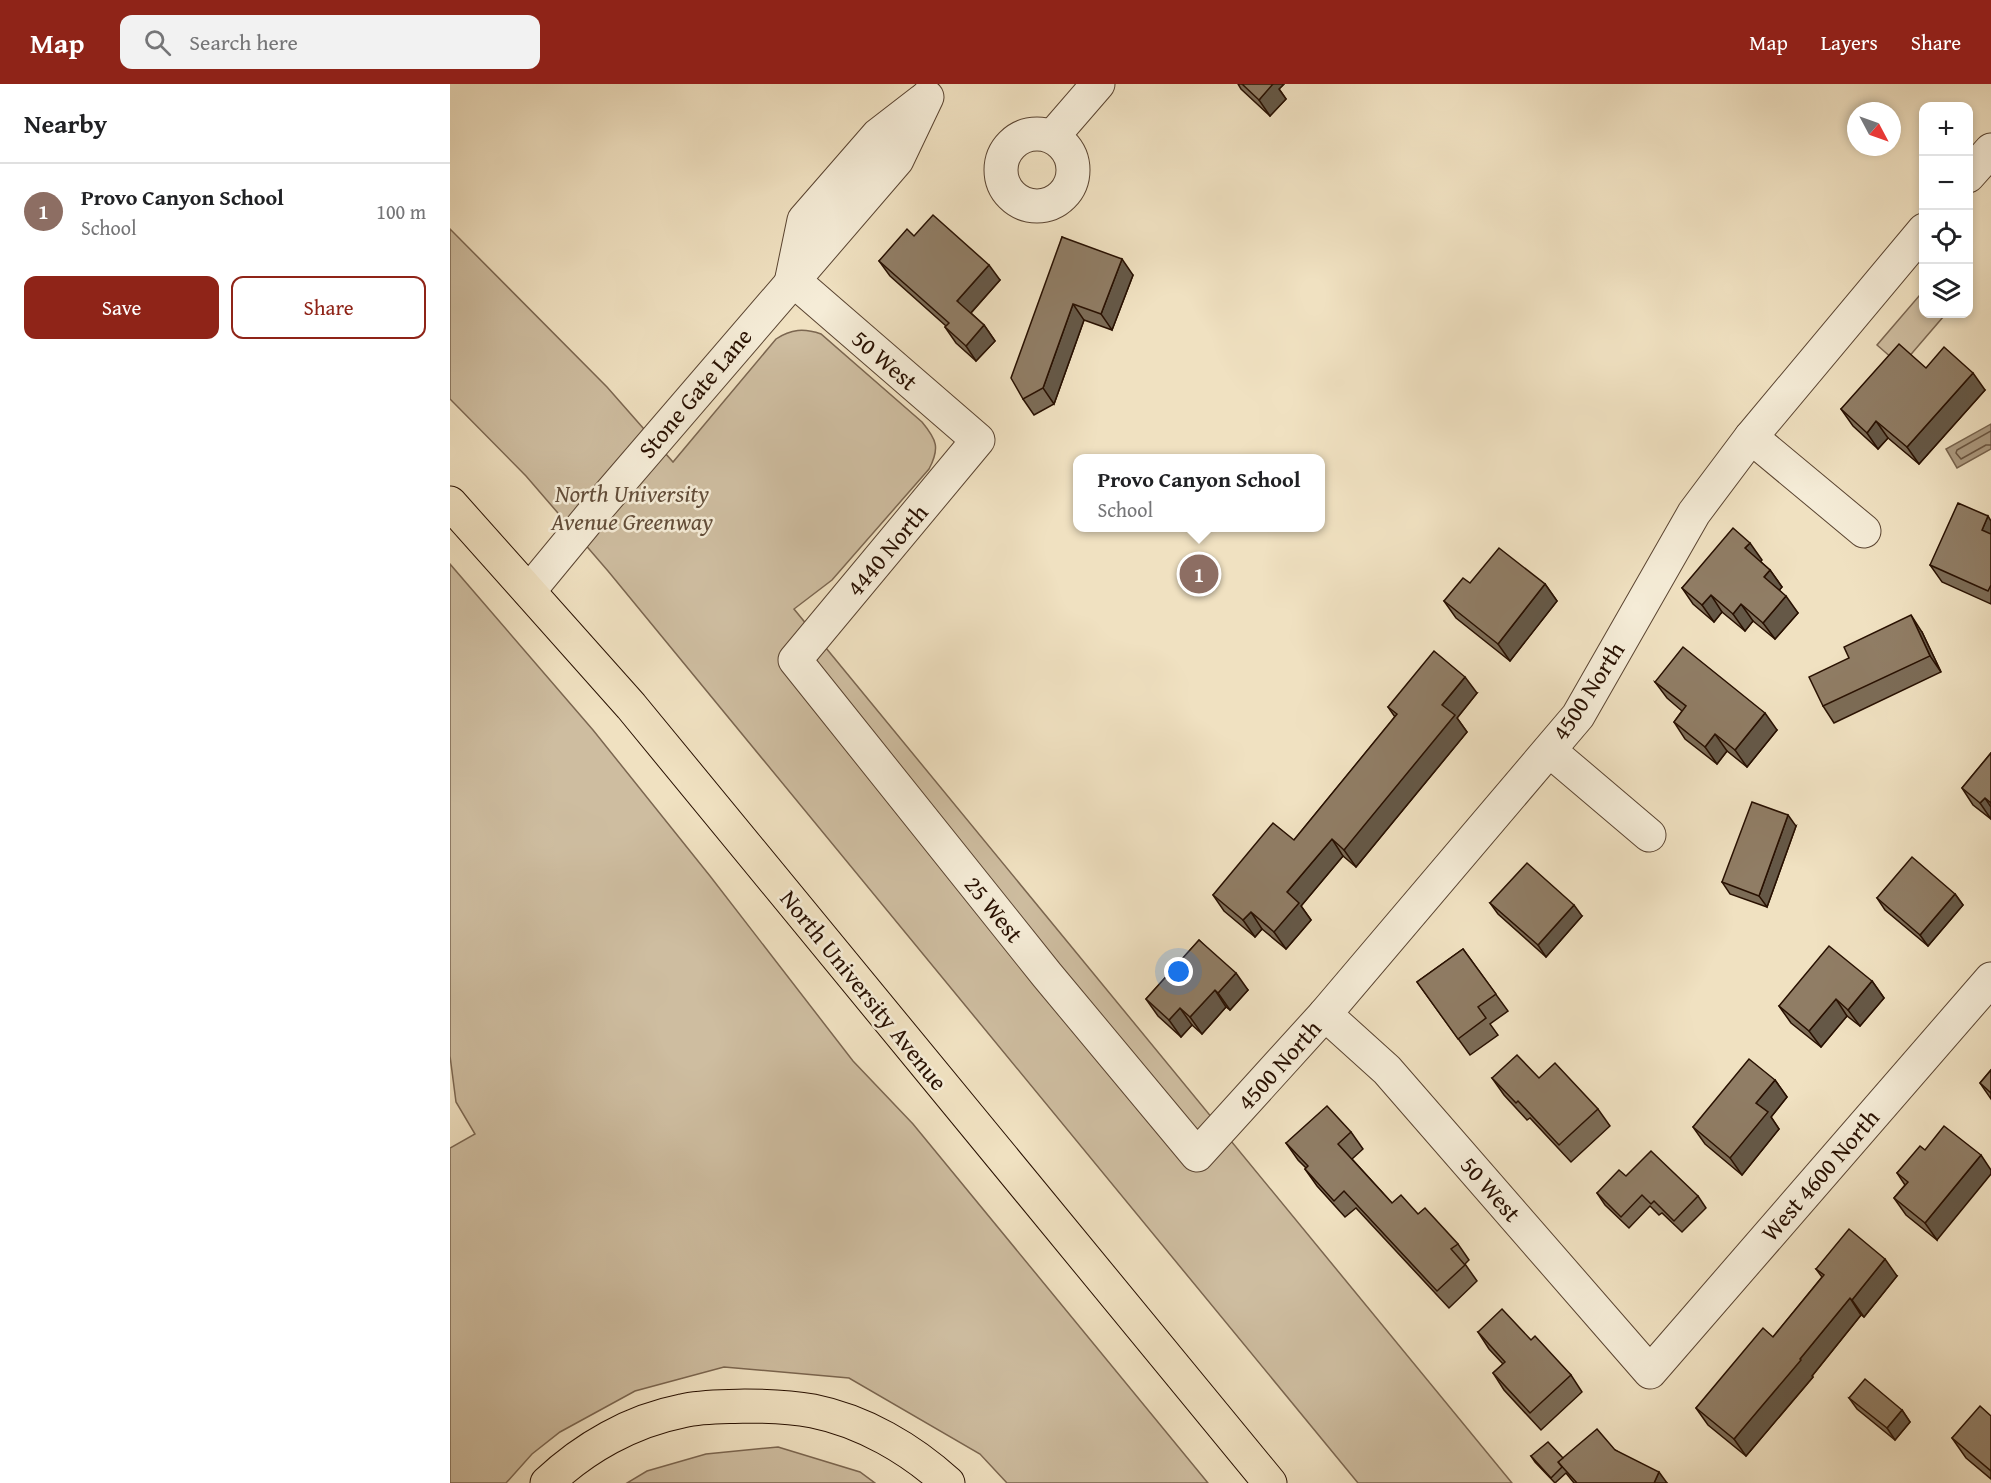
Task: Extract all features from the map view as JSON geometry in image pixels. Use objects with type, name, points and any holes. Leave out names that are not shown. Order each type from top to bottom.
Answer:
[{"type":"main road","name":"North University Avenue","points":[[450,503],[638,715],[1270,1483]]},
{"type":"main road","points":[[547,1483],[588,1449],[637,1425],[682,1411],[716,1407],[767,1406],[813,1411],[883,1436],[921,1460],[948,1483]]},
{"type":"street","points":[[1053,136],[1098,84]]},
{"type":"street","name":"Stone Gate Lane","points":[[529,591],[792,279],[897,160],[932,90]]},
{"type":"street","points":[[1973,171],[1991,150]]},
{"type":"street","name":"4500 North","points":[[1197,1155],[1325,1014],[1578,716],[1694,513],[1751,437],[1919,235]]},
{"type":"street","name":"50 West","points":[[792,279],[978,440]]},
{"type":"street","points":[[1751,437],[1864,531]]},
{"type":"street","name":"4440 North","points":[[795,660],[978,440]]},
{"type":"street","name":"25 West","points":[[795,660],[1047,975],[1197,1155]]},
{"type":"street","points":[[1550,751],[1649,835]]},
{"type":"street","name":"West 4600 North","points":[[1650,1371],[1991,978]]},
{"type":"street","name":"50 West","points":[[1325,1014],[1387,1070],[1650,1371]]},
{"type":"green space","name":"North University Avenue Greenway","points":[[450,229],[607,387],[673,462],[776,339],[798,330],[821,334],[922,422],[934,439],[936,450],[929,469],[832,580],[794,609],[1512,1483],[1358,1483],[608,571],[526,476],[450,399]]},
{"type":"green space","points":[[1919,296],[1919,318],[1942,318],[1901,366],[1877,345]]},
{"type":"green space","points":[[450,564],[593,730],[710,876],[853,1061],[913,1124],[1208,1483],[1007,1483],[980,1454],[849,1378],[724,1367],[635,1391],[560,1432],[532,1454],[506,1483],[450,1483],[450,1148],[475,1134],[456,1102],[450,1056]]},
{"type":"green space","points":[[778,1447],[860,1472],[875,1483],[627,1483],[647,1471],[706,1454]]},
{"type":"water","points":[[1991,424],[1991,449],[1957,468],[1946,449]]},
{"type":"building","points":[[1242,84],[1273,84],[1259,100]]},
{"type":"building","points":[[933,215],[989,265],[957,301],[984,325],[966,346],[945,327],[949,323],[879,261],[907,229],[914,236]]},
{"type":"building","points":[[1062,237],[1122,259],[1101,314],[1073,304],[1043,388],[1023,399],[1011,378]]},
{"type":"building","points":[[1899,344],[1926,368],[1944,347],[1973,373],[1907,447],[1876,421],[1867,433],[1841,409]]},
{"type":"building","points":[[1958,503],[1988,516],[1982,530],[1991,534],[1991,585],[1988,591],[1930,565]]},
{"type":"building","points":[[1733,528],[1750,543],[1745,548],[1770,570],[1764,577],[1786,596],[1763,623],[1741,604],[1733,614],[1711,595],[1702,605],[1682,588]]},
{"type":"building","points":[[1499,548],[1545,584],[1498,644],[1444,601],[1463,578],[1470,583]]},
{"type":"building","points":[[1911,615],[1930,656],[1823,706],[1809,677],[1849,658],[1844,647]]},
{"type":"building","points":[[1683,647],[1765,713],[1735,750],[1715,734],[1705,747],[1674,722],[1686,706],[1655,682]]},
{"type":"building","points":[[1434,651],[1465,677],[1442,705],[1455,715],[1344,850],[1332,839],[1287,892],[1299,903],[1274,932],[1251,912],[1243,920],[1213,895],[1273,823],[1294,840],[1397,714],[1388,707]]},
{"type":"building","points":[[1991,753],[1991,803],[1985,798],[1980,803],[1962,788]]},
{"type":"building","points":[[1752,802],[1788,815],[1759,896],[1722,882]]},
{"type":"building","points":[[1912,857],[1955,894],[1920,935],[1877,898]]},
{"type":"building","points":[[1527,863],[1574,905],[1538,945],[1490,903]]},
{"type":"building","points":[[1199,940],[1236,973],[1218,993],[1215,990],[1190,1017],[1180,1008],[1169,1020],[1146,999]]},
{"type":"building","points":[[1829,946],[1872,981],[1848,1010],[1836,999],[1809,1031],[1779,1006]]},
{"type":"building","points":[[1463,949],[1496,994],[1478,1007],[1486,1018],[1458,1039],[1417,982]]},
{"type":"building","points":[[1517,1055],[1539,1078],[1555,1063],[1598,1109],[1559,1145],[1518,1101],[1516,1103],[1492,1078]]},
{"type":"building","points":[[1749,1059],[1775,1080],[1756,1103],[1768,1112],[1730,1158],[1693,1127]]},
{"type":"building","points":[[1991,1070],[1991,1093],[1980,1083]]},
{"type":"building","points":[[1327,1106],[1351,1132],[1338,1144],[1392,1203],[1401,1195],[1418,1214],[1425,1208],[1458,1244],[1451,1249],[1465,1265],[1437,1291],[1344,1191],[1334,1201],[1305,1169],[1308,1166],[1286,1143]]},
{"type":"building","points":[[1944,1126],[1981,1155],[1925,1223],[1894,1198],[1908,1182],[1897,1173],[1920,1146],[1925,1150]]},
{"type":"building","points":[[1651,1151],[1698,1196],[1674,1221],[1654,1201],[1651,1204],[1642,1195],[1621,1217],[1597,1193],[1619,1170],[1626,1176]]},
{"type":"building","points":[[1849,1229],[1885,1259],[1734,1439],[1696,1408],[1763,1328],[1773,1337],[1824,1275],[1816,1269]]},
{"type":"building","points":[[1502,1309],[1531,1340],[1535,1336],[1571,1375],[1530,1413],[1493,1373],[1505,1362],[1478,1332]]},
{"type":"building","points":[[1865,1379],[1902,1410],[1887,1428],[1849,1398]]},
{"type":"building","points":[[1980,1406],[1991,1416],[1991,1471],[1952,1438]]},
{"type":"building","points":[[1597,1429],[1615,1450],[1659,1472],[1654,1483],[1577,1483],[1558,1462]]},
{"type":"building","points":[[1548,1442],[1563,1458],[1558,1462],[1562,1467],[1551,1478],[1531,1456]]},
{"type":"place","name":"Provo Canyon School","points":[[1199,574]]}]
